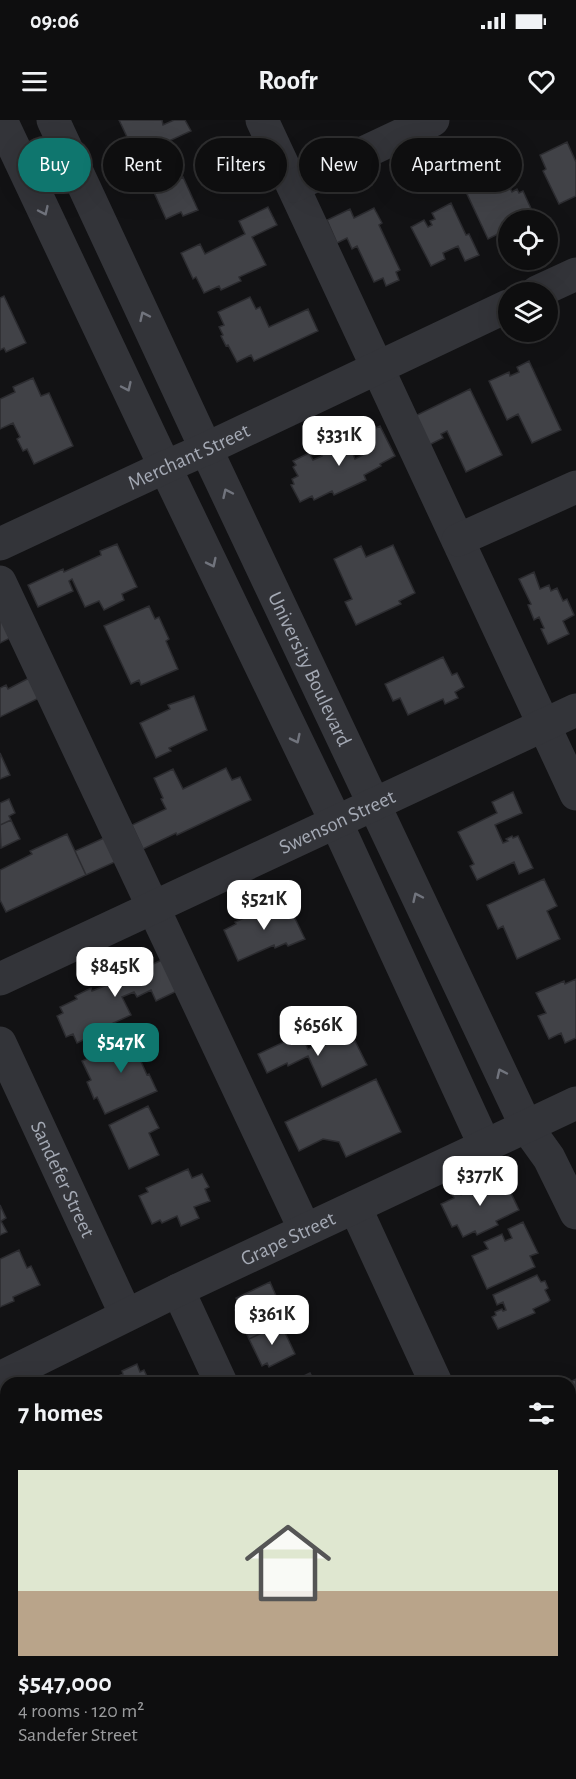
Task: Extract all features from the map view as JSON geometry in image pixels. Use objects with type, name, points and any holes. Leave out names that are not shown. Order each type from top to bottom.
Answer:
[{"type":"street","name":"University Boulevard","points":[[1,120],[336,822],[485,1146]]},
{"type":"street","name":"University Boulevard","points":[[53,120],[373,805],[526,1126],[549,1158],[576,1213]]},
{"type":"street","points":[[262,120],[576,794]]},
{"type":"street","points":[[293,186],[433,120]]},
{"type":"street","points":[[558,282],[576,274]]},
{"type":"street","name":"Merchant Street","points":[[0,543],[206,449],[498,311]]},
{"type":"street","points":[[458,540],[576,487]]},
{"type":"street","points":[[0,582],[305,1230]]},
{"type":"street","name":"Swenson Street","points":[[0,979],[576,710]]},
{"type":"street","name":"Sandefer Street","points":[[0,1043],[126,1315]]},
{"type":"street","name":"Grape Street","points":[[6,1377],[126,1315],[576,1102]]},
{"type":"street","points":[[355,1207],[433,1377]]},
{"type":"street","points":[[178,1290],[218,1377]]},
{"type":"building","points":[[119,120],[162,120],[163,125],[174,120],[185,120],[191,131],[176,138],[128,138]]},
{"type":"building","points":[[567,142],[576,162],[576,196],[559,204],[543,171],[546,169],[540,155]]},
{"type":"building","points":[[183,177],[198,210],[183,216],[181,212],[166,219],[154,192],[183,192]]},
{"type":"building","points":[[523,191],[532,210],[498,210],[498,234],[488,239],[467,194]]},
{"type":"building","points":[[451,203],[466,235],[469,234],[479,255],[465,261],[458,246],[443,253],[445,259],[431,266],[411,227],[424,220],[428,227],[432,225],[430,221],[435,219],[432,213]]},
{"type":"building","points":[[268,207],[277,225],[252,237],[266,265],[239,277],[241,281],[221,290],[219,286],[204,293],[196,277],[193,279],[181,253],[200,244],[205,254],[245,234],[239,221]]},
{"type":"building","points":[[374,208],[382,223],[379,225],[400,270],[396,272],[399,280],[386,286],[383,278],[374,282],[357,246],[352,249],[347,238],[337,243],[327,220],[350,209],[354,218]]},
{"type":"building","points":[[4,296],[26,343],[6,352],[4,348],[0,350],[0,298]]},
{"type":"building","points":[[250,297],[256,309],[260,307],[269,327],[308,309],[318,331],[254,361],[251,355],[237,362],[221,336],[223,335],[219,327],[224,325],[218,312]]},
{"type":"building","points":[[529,361],[561,430],[532,443],[518,414],[507,420],[489,381],[509,372],[510,376],[519,372],[517,367]]},
{"type":"building","points":[[33,378],[41,396],[49,393],[73,446],[34,464],[27,449],[23,451],[17,439],[20,437],[13,423],[0,429],[0,399],[15,392],[13,387]]},
{"type":"building","points":[[470,389],[502,455],[466,472],[447,431],[441,434],[443,438],[429,445],[415,416]]},
{"type":"building","points":[[380,426],[395,456],[364,475],[366,480],[334,495],[332,491],[314,500],[312,496],[300,502],[291,485],[294,484],[292,479],[298,476],[293,467],[296,465],[293,461],[309,453],[313,460],[322,456],[319,449],[340,438],[346,451],[351,449],[355,459],[373,450],[365,433]]},
{"type":"building","points":[[117,544],[137,587],[122,594],[124,600],[104,610],[99,601],[85,607],[72,579],[69,581],[73,591],[38,607],[28,585],[101,555],[100,551]]},
{"type":"building","points":[[393,545],[415,593],[399,601],[401,604],[356,625],[345,602],[352,599],[334,559],[361,546],[366,557]]},
{"type":"building","points":[[534,572],[540,589],[549,585],[551,591],[557,588],[563,601],[567,599],[574,615],[563,621],[569,634],[548,644],[541,629],[544,628],[539,617],[534,620],[528,605],[531,604],[519,579]]},
{"type":"building","points":[[149,606],[155,619],[159,617],[169,639],[166,641],[178,669],[141,685],[139,680],[131,684],[104,626]]},
{"type":"building","points":[[0,611],[12,637],[0,643]]},
{"type":"building","points":[[443,657],[452,675],[457,673],[464,687],[455,692],[458,698],[445,704],[443,699],[408,715],[400,698],[393,701],[385,684]]},
{"type":"building","points":[[29,678],[39,698],[0,717],[0,688],[6,685],[8,689]]},
{"type":"building","points":[[194,696],[207,730],[169,748],[171,751],[156,758],[140,723],[170,709],[168,705]]},
{"type":"building","points":[[0,753],[10,775],[0,779]]},
{"type":"building","points":[[226,768],[232,780],[240,777],[251,800],[143,849],[132,825],[166,809],[154,778],[173,769],[183,789]]},
{"type":"building","points":[[513,792],[522,813],[495,825],[503,843],[512,836],[513,838],[518,836],[533,868],[519,874],[514,862],[477,880],[470,866],[474,864],[458,832],[497,813],[492,802]]},
{"type":"building","points":[[9,799],[15,813],[9,816],[11,820],[0,825],[0,803]]},
{"type":"building","points":[[11,820],[20,839],[1,848],[0,825]]},
{"type":"building","points":[[67,834],[86,875],[6,912],[0,900],[0,870],[32,854],[30,851]]},
{"type":"building","points":[[106,837],[117,861],[86,875],[75,851]]},
{"type":"building","points":[[544,879],[557,906],[547,911],[560,939],[517,959],[503,926],[498,929],[487,905]]},
{"type":"building","points":[[286,900],[305,939],[288,946],[286,943],[275,948],[274,945],[238,961],[224,930],[236,924],[235,922]]},
{"type":"building","points":[[131,950],[140,970],[164,959],[179,990],[156,1001],[151,990],[137,997],[134,992],[122,997],[131,1015],[77,1043],[73,1034],[66,1037],[57,1016],[63,1013],[60,1007],[77,999],[75,996],[91,988],[92,991],[127,977],[117,956]]},
{"type":"building","points":[[576,979],[576,1038],[565,1043],[561,1033],[549,1039],[538,1016],[546,1013],[536,993],[564,981],[565,984]]},
{"type":"building","points":[[343,1029],[351,1043],[355,1041],[367,1065],[322,1087],[308,1056],[267,1073],[258,1054],[301,1034],[308,1049],[313,1047],[314,1050],[332,1042],[329,1036]]},
{"type":"building","points":[[145,1032],[154,1050],[139,1057],[157,1091],[105,1114],[97,1097],[94,1099],[87,1082],[91,1080],[82,1061],[100,1053],[102,1057],[110,1053],[108,1048]]},
{"type":"building","points":[[376,1079],[401,1132],[346,1157],[339,1142],[323,1139],[299,1151],[285,1122]]},
{"type":"building","points":[[148,1106],[159,1128],[149,1133],[159,1155],[129,1169],[109,1125]]},
{"type":"building","points":[[188,1169],[192,1178],[202,1174],[209,1187],[205,1189],[210,1201],[194,1207],[199,1218],[181,1226],[177,1216],[162,1223],[160,1220],[152,1224],[139,1196],[148,1192],[146,1188]]},
{"type":"building","points":[[496,1173],[506,1193],[510,1191],[519,1210],[496,1221],[498,1225],[477,1235],[475,1231],[463,1237],[457,1225],[452,1227],[441,1204],[454,1198],[452,1194],[459,1191],[461,1195],[481,1185],[479,1181]]},
{"type":"building","points":[[0,1205],[6,1218],[1,1221],[7,1232],[0,1235]]},
{"type":"building","points":[[523,1222],[538,1253],[530,1256],[535,1267],[487,1289],[472,1256],[488,1249],[484,1242],[502,1234],[505,1241],[512,1238],[508,1229]]},
{"type":"building","points":[[19,1250],[27,1268],[31,1266],[40,1285],[13,1297],[14,1301],[0,1307],[0,1259]]},
{"type":"building","points":[[537,1275],[541,1282],[545,1281],[548,1288],[545,1290],[550,1300],[533,1309],[535,1313],[498,1329],[492,1317],[496,1315],[495,1312],[506,1310],[503,1302],[497,1305],[493,1295]]},
{"type":"building","points":[[270,1282],[277,1298],[270,1301],[281,1324],[249,1339],[235,1310],[241,1308],[236,1298]]},
{"type":"building","points":[[281,1324],[295,1354],[269,1367],[267,1363],[262,1366],[249,1339]]},
{"type":"building","points":[[137,1364],[140,1372],[144,1370],[147,1377],[116,1377],[123,1374],[122,1371]]}]
